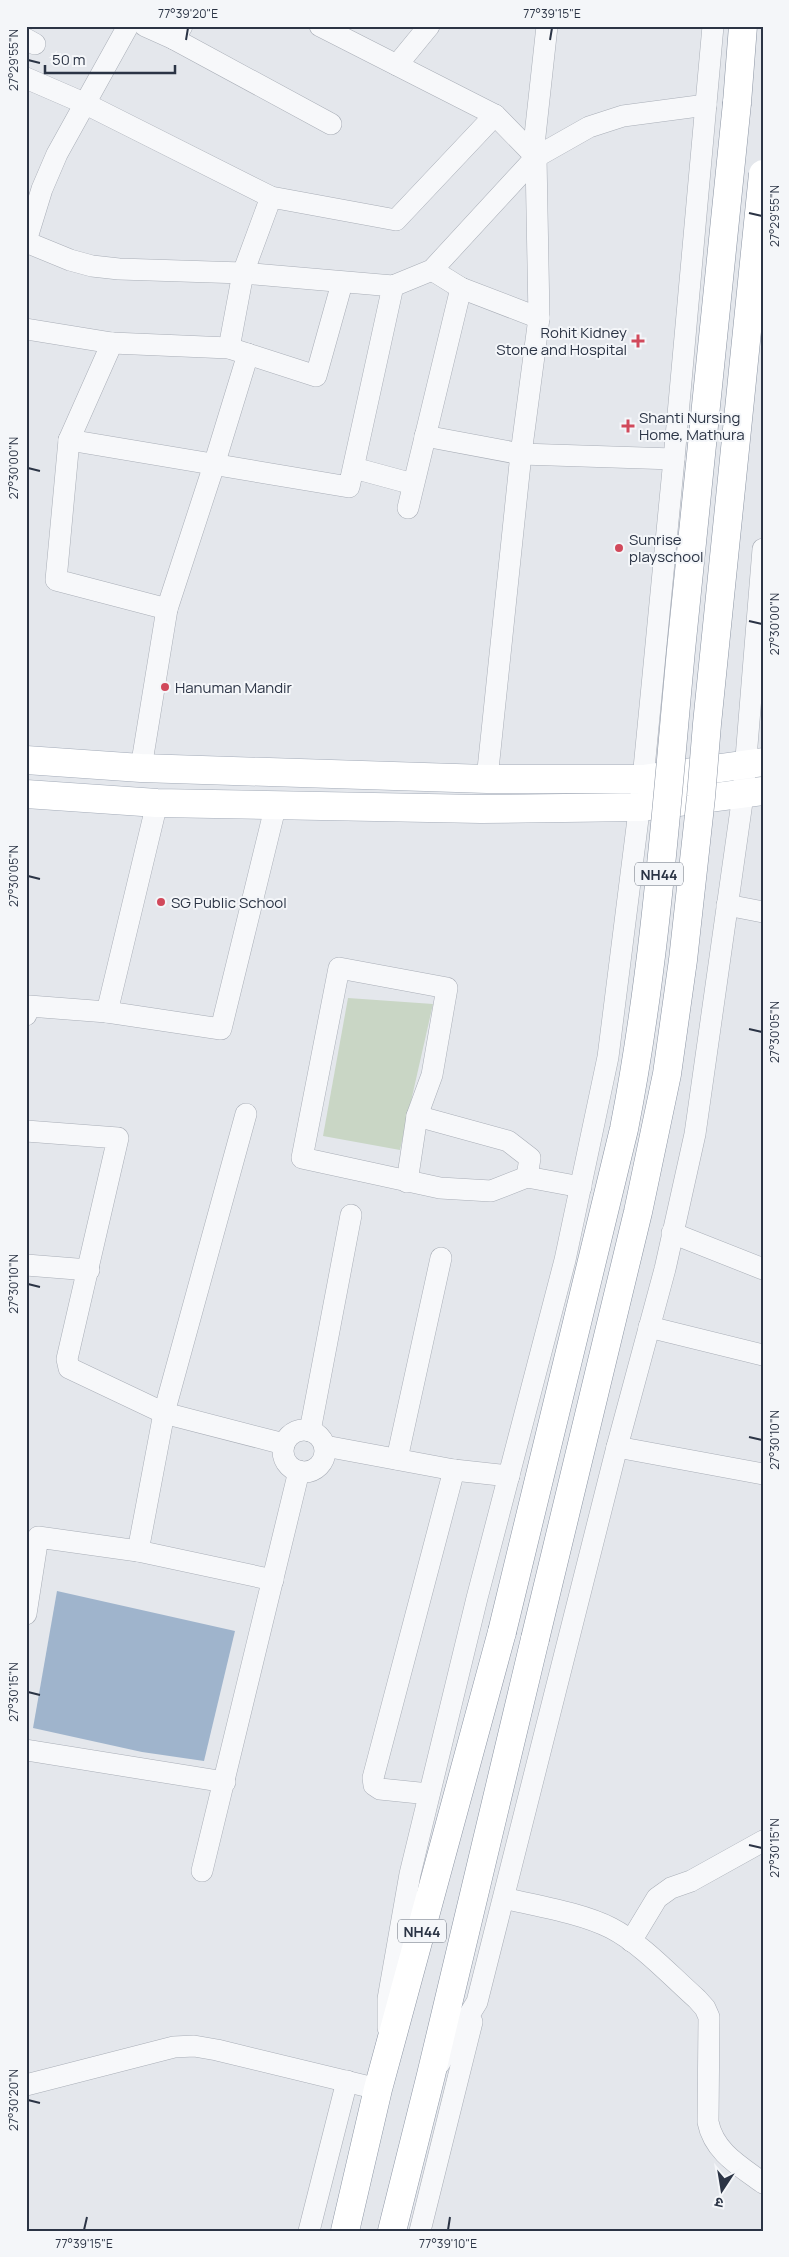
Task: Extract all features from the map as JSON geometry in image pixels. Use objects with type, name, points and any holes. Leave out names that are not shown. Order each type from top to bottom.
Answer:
[{"type":"main road","name":"NH44","points":[[344,2231],[378,2089],[388,2058],[502,1632],[624,1129],[637,1063],[666,808],[695,499],[737,103],[743,26]]},
{"type":"main road","name":"NH44","points":[[392,2231],[638,1212],[667,1074],[700,806],[763,174]]},
{"type":"main road","points":[[26,760],[141,768],[487,779],[643,780],[753,764]]},
{"type":"main road","points":[[26,794],[157,802],[481,809],[640,807],[753,793]]},
{"type":"street","points":[[128,26],[53,163],[42,189],[26,242],[70,260],[92,266],[118,269],[243,273],[393,286],[432,270],[534,155],[605,121],[623,116],[706,105]]},
{"type":"street","points":[[145,26],[178,32],[331,124]]},
{"type":"street","points":[[320,26],[495,115],[534,155]]},
{"type":"street","points":[[397,66],[429,26]]},
{"type":"street","points":[[487,779],[521,454],[539,318],[534,155],[547,26]]},
{"type":"street","points":[[388,2058],[388,1999],[410,1874],[477,1598],[565,1260],[608,1057],[643,780],[713,26]]},
{"type":"street","points":[[26,78],[86,104],[271,197],[396,220],[495,115]]},
{"type":"street","points":[[141,768],[167,609],[214,465],[238,351],[243,273],[271,197]]},
{"type":"street","points":[[432,270],[461,288],[539,318]]},
{"type":"street","points":[[26,329],[112,343],[238,351],[316,376],[342,282]]},
{"type":"street","points":[[69,440],[349,487],[393,286]]},
{"type":"street","points":[[408,508],[461,288]]},
{"type":"street","points":[[112,343],[69,440],[56,580],[167,609]]},
{"type":"street","points":[[425,436],[521,454],[674,459]]},
{"type":"street","points":[[354,468],[413,484]]},
{"type":"street","points":[[420,2231],[617,1447],[649,1327],[695,1134],[727,905],[753,793],[763,548]]},
{"type":"street","points":[[107,1012],[157,802]]},
{"type":"street","points":[[26,1015],[29,1006],[107,1012],[221,1029],[276,804]]},
{"type":"street","points":[[727,905],[763,912]]},
{"type":"street","points":[[407,1182],[417,1116],[432,1076],[446,988],[339,968],[302,1158],[407,1182],[440,1188],[491,1191],[527,1177],[581,1187]]},
{"type":"street","points":[[138,1551],[164,1413],[246,1114]]},
{"type":"street","points":[[417,1116],[508,1141],[530,1158],[527,1177]]},
{"type":"street","points":[[26,1131],[118,1138],[67,1359],[69,1368],[164,1413],[284,1444]]},
{"type":"street","points":[[310,1430],[351,1215]]},
{"type":"street","points":[[672,1234],[763,1269]]},
{"type":"street","points":[[397,1459],[441,1258]]},
{"type":"street","points":[[26,1265],[89,1270]]},
{"type":"street","points":[[649,1327],[763,1355]]},
{"type":"street","points":[[325,1446],[322,1462],[308,1472],[292,1468],[286,1461],[283,1453],[284,1444],[294,1432],[310,1430],[316,1434],[325,1446],[454,1470],[509,1476]]},
{"type":"street","points":[[617,1447],[763,1474]]},
{"type":"street","points":[[429,1794],[380,1788],[374,1785],[373,1778],[454,1470]]},
{"type":"street","points":[[202,1871],[299,1471]]},
{"type":"street","points":[[26,1614],[32,1536],[138,1551],[273,1580]]},
{"type":"street","points":[[26,1750],[225,1782]]},
{"type":"street","points":[[631,1940],[657,1898],[671,1888],[691,1881],[763,1841]]},
{"type":"street","points":[[504,1898],[595,1921],[612,1928],[631,1940],[706,2008],[709,2017],[708,2122],[710,2135],[718,2147],[730,2159],[763,2183]]},
{"type":"street","points":[[431,2075],[477,2002]]},
{"type":"street","points":[[26,2085],[174,2048],[194,2046],[378,2089]]},
{"type":"street","points":[[309,2231],[347,2081]]},
{"type":"green space","points":[[348,998],[433,1004],[400,1150],[323,1136]]},
{"type":"water","points":[[57,1591],[235,1631],[204,1761],[142,1752],[33,1728]]},
{"type":"place","name":"Rohit Kidney Stone and Hospital","points":[[638,341]]},
{"type":"place","name":"Shanti Nursing Home, Mathura","points":[[628,426]]},
{"type":"place","name":"Sunrise playschool","points":[[619,548]]},
{"type":"place","name":"Hanuman Mandir","points":[[165,687]]},
{"type":"place","name":"SG Public School","points":[[161,902]]}]
